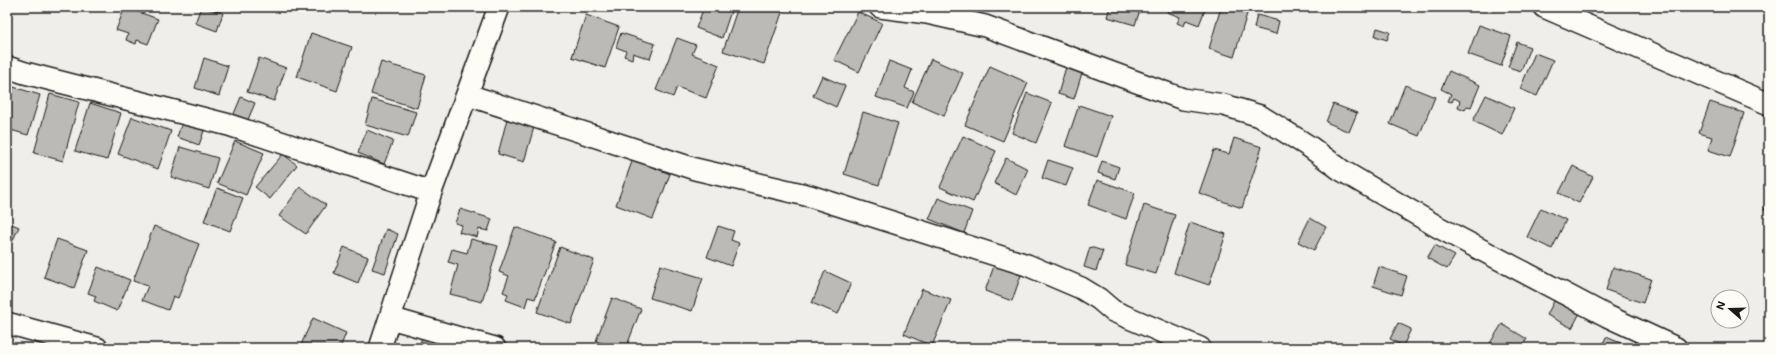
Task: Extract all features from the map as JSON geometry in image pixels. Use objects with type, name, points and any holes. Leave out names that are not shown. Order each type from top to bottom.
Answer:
[{"type":"street","points":[[380,348],[431,192],[468,95],[499,7]]},
{"type":"street","points":[[880,7],[927,13],[985,26],[1183,98],[1224,105],[1260,116],[1310,147],[1341,170],[1438,227],[1607,316],[1676,348]]},
{"type":"street","points":[[1544,7],[1769,104]]},
{"type":"street","points":[[7,67],[229,125],[431,192]]},
{"type":"street","points":[[468,95],[695,169],[810,196],[1027,264],[1081,288],[1099,299],[1113,311],[1200,348]]},
{"type":"street","points":[[390,318],[495,348]]},
{"type":"street","points":[[7,323],[97,348]]},
{"type":"building","points":[[125,7],[158,19],[148,44],[137,40],[136,44],[126,40],[128,34],[116,30]]},
{"type":"building","points":[[201,7],[223,13],[217,31],[195,23]]},
{"type":"building","points":[[704,7],[720,7],[731,11],[722,38],[696,28]]},
{"type":"building","points":[[738,7],[784,7],[764,64],[723,51]]},
{"type":"building","points":[[1110,7],[1141,7],[1135,25],[1107,17]]},
{"type":"building","points":[[1169,7],[1206,7],[1199,25],[1186,20],[1184,26],[1177,23],[1180,17],[1167,12]]},
{"type":"building","points":[[1221,7],[1249,7],[1234,57],[1209,49]]},
{"type":"building","points":[[858,12],[882,23],[859,72],[834,60]]},
{"type":"building","points":[[586,15],[619,27],[605,68],[572,57]]},
{"type":"building","points":[[1257,15],[1279,21],[1276,34],[1254,28]]},
{"type":"building","points":[[1479,25],[1511,36],[1501,66],[1468,54]]},
{"type":"building","points":[[1377,28],[1390,32],[1387,40],[1375,36]]},
{"type":"building","points":[[311,33],[352,47],[337,91],[297,77]]},
{"type":"building","points":[[621,33],[655,44],[650,59],[633,53],[632,59],[624,56],[626,51],[616,47]]},
{"type":"building","points":[[677,38],[696,45],[692,54],[719,65],[706,98],[677,87],[673,97],[656,90]]},
{"type":"building","points":[[1517,42],[1530,47],[1521,71],[1508,67]]},
{"type":"building","points":[[1535,53],[1553,60],[1537,96],[1520,89]]},
{"type":"building","points":[[204,58],[228,66],[219,96],[195,88]]},
{"type":"building","points":[[259,58],[286,68],[274,101],[247,92]]},
{"type":"building","points":[[931,59],[963,73],[944,116],[912,102]]},
{"type":"building","points":[[889,61],[912,70],[905,88],[914,92],[907,108],[876,97]]},
{"type":"building","points":[[381,62],[426,75],[417,108],[371,94]]},
{"type":"building","points":[[990,66],[1028,83],[1003,141],[965,125]]},
{"type":"building","points":[[1066,67],[1082,73],[1074,99],[1058,94]]},
{"type":"building","points":[[1449,71],[1480,85],[1471,107],[1467,106],[1465,110],[1458,107],[1460,101],[1454,98],[1452,102],[1448,101],[1451,94],[1441,89]]},
{"type":"building","points":[[822,76],[845,86],[836,107],[813,96]]},
{"type":"building","points":[[1405,85],[1435,97],[1419,136],[1390,124]]},
{"type":"building","points":[[10,86],[40,95],[28,135],[7,129],[7,96]]},
{"type":"building","points":[[1027,93],[1052,103],[1036,143],[1012,133]]},
{"type":"building","points":[[50,94],[79,102],[63,161],[34,153]]},
{"type":"building","points":[[1486,95],[1514,108],[1502,135],[1473,121]]},
{"type":"building","points":[[241,97],[255,103],[247,122],[233,116]]},
{"type":"building","points":[[372,99],[416,112],[408,137],[365,125]]},
{"type":"building","points":[[1710,102],[1744,113],[1730,157],[1708,150],[1712,137],[1699,133]]},
{"type":"building","points":[[90,103],[121,113],[107,160],[75,151]]},
{"type":"building","points":[[1333,104],[1357,113],[1349,132],[1326,122]]},
{"type":"building","points":[[1079,105],[1111,116],[1097,157],[1065,146]]},
{"type":"building","points":[[863,112],[898,123],[879,185],[844,174]]},
{"type":"building","points":[[132,117],[171,131],[158,169],[118,154]]},
{"type":"building","points":[[507,119],[534,127],[524,162],[498,154]]},
{"type":"building","points":[[183,120],[205,128],[199,145],[177,137]]},
{"type":"building","points":[[367,130],[393,141],[384,164],[358,153]]},
{"type":"building","points":[[963,136],[996,151],[973,202],[940,187]]},
{"type":"building","points":[[1234,138],[1262,147],[1242,208],[1199,193],[1214,150],[1229,154]]},
{"type":"building","points":[[235,141],[264,153],[246,195],[217,183]]},
{"type":"building","points":[[180,147],[218,158],[209,189],[171,177]]},
{"type":"building","points":[[283,154],[297,165],[270,199],[255,187]]},
{"type":"building","points":[[1006,158],[1028,169],[1016,195],[994,183]]},
{"type":"building","points":[[633,159],[670,174],[653,219],[616,205]]},
{"type":"building","points":[[1048,160],[1073,168],[1066,186],[1042,178]]},
{"type":"building","points":[[1102,161],[1119,167],[1115,179],[1098,173]]},
{"type":"building","points":[[1573,166],[1593,177],[1579,203],[1559,193]]},
{"type":"building","points":[[1097,180],[1135,193],[1126,219],[1088,205]]},
{"type":"building","points":[[300,187],[326,205],[306,234],[279,216]]},
{"type":"building","points":[[217,188],[243,198],[230,231],[204,221]]},
{"type":"building","points":[[938,198],[972,211],[964,233],[929,219]]},
{"type":"building","points":[[1769,199],[1769,212],[1764,210]]},
{"type":"building","points":[[1144,205],[1175,215],[1156,274],[1125,265]]},
{"type":"building","points":[[1541,208],[1566,220],[1552,249],[1527,237]]},
{"type":"building","points":[[460,209],[492,219],[488,231],[479,229],[477,237],[459,232],[462,225],[455,223]]},
{"type":"building","points":[[1310,218],[1326,227],[1314,250],[1298,242]]},
{"type":"building","points":[[7,222],[19,227],[7,253]]},
{"type":"building","points":[[1190,222],[1226,234],[1209,285],[1174,273]]},
{"type":"building","points":[[154,226],[199,244],[178,298],[173,296],[168,310],[142,300],[148,286],[133,281]]},
{"type":"building","points":[[718,226],[734,231],[731,240],[739,243],[731,266],[707,257]]},
{"type":"building","points":[[515,227],[556,242],[535,299],[528,297],[525,307],[506,300],[508,294],[503,292],[509,276],[499,272]]},
{"type":"building","points":[[386,229],[398,234],[385,273],[372,269]]},
{"type":"building","points":[[57,239],[88,250],[74,288],[44,277]]},
{"type":"building","points":[[471,239],[498,246],[482,302],[450,294],[458,265],[448,262],[452,249],[467,253]]},
{"type":"building","points":[[1435,245],[1455,256],[1447,269],[1427,258]]},
{"type":"building","points":[[344,247],[368,257],[358,283],[334,273]]},
{"type":"building","points":[[560,247],[594,260],[571,324],[537,312]]},
{"type":"building","points":[[1090,247],[1103,251],[1096,271],[1084,267]]},
{"type":"building","points":[[660,265],[703,278],[692,311],[650,298]]},
{"type":"building","points":[[994,266],[1021,275],[1012,301],[985,291]]},
{"type":"building","points":[[98,267],[130,280],[117,311],[94,301],[96,296],[88,293]]},
{"type":"building","points":[[1379,267],[1407,276],[1401,295],[1373,286]]},
{"type":"building","points":[[1613,267],[1651,279],[1643,303],[1606,290]]},
{"type":"building","points":[[825,271],[851,283],[838,314],[812,303]]},
{"type":"building","points":[[922,289],[951,300],[932,346],[904,334]]},
{"type":"building","points":[[612,298],[641,309],[626,348],[616,348],[596,341]]},
{"type":"building","points":[[1555,299],[1580,313],[1572,328],[1547,315]]},
{"type":"building","points":[[313,318],[346,333],[340,348],[300,347]]},
{"type":"building","points":[[1398,323],[1411,329],[1403,346],[1390,339]]},
{"type":"building","points":[[1502,324],[1527,339],[1521,348],[1498,348],[1490,343]]},
{"type":"building","points":[[423,335],[457,348],[418,348]]},
{"type":"building","points":[[1606,337],[1633,348],[1601,348]]}]
